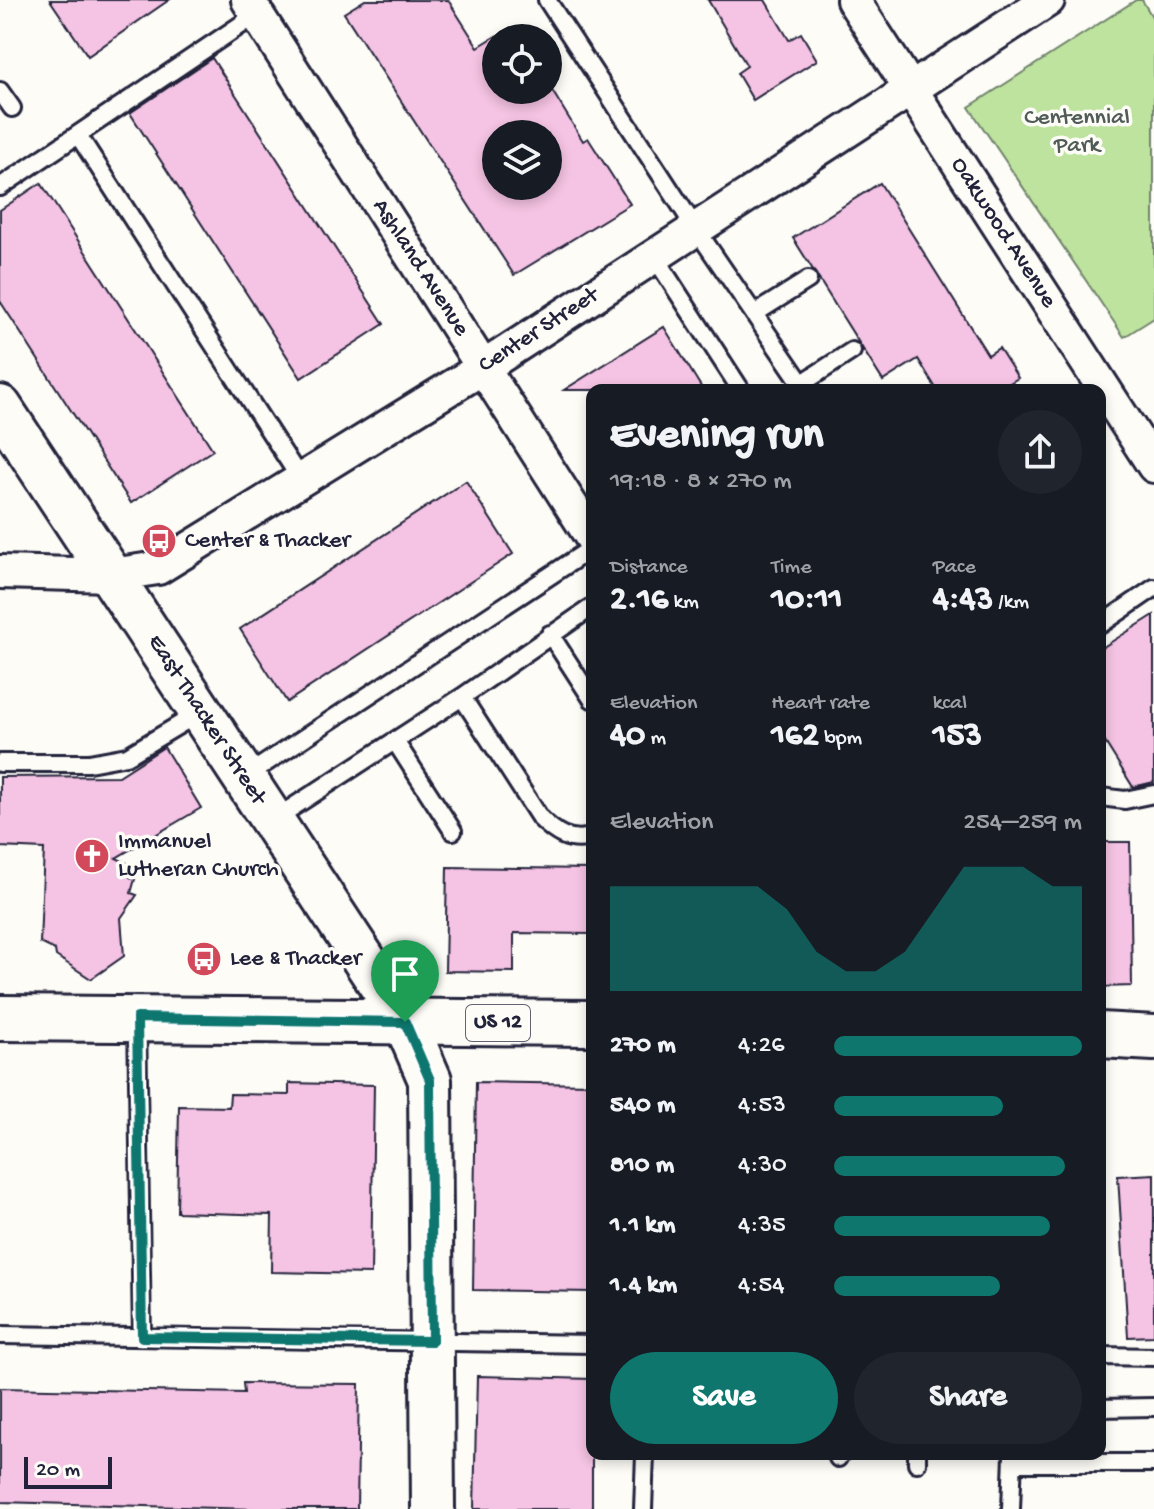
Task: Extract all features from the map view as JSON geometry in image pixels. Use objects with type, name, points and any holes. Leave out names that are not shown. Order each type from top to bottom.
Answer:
[{"type":"main road","name":"US 12","points":[[0,1018],[586,1023]]},
{"type":"main road","points":[[1106,1035],[1154,1038]]},
{"type":"street","name":"Oakwood Avenue","points":[[853,0],[1101,384]]},
{"type":"street","name":"Center Street","points":[[0,572],[111,575],[158,568],[484,367],[1048,0]]},
{"type":"street","name":"Ashland Avenue","points":[[252,7],[586,528]]},
{"type":"street","name":"Oakwood Avenue","points":[[1106,392],[1154,466]]},
{"type":"street","name":"East Thacker Street","points":[[0,407],[405,1022],[430,1080],[433,1509]]},
{"type":"lane","points":[[547,0],[801,384]]},
{"type":"lane","points":[[0,187],[78,135],[252,7]]},
{"type":"lane","points":[[0,91],[12,108]]},
{"type":"lane","points":[[78,135],[301,480]]},
{"type":"lane","points":[[654,256],[737,384]]},
{"type":"lane","points":[[754,314],[808,280]]},
{"type":"lane","points":[[807,384],[852,351]]},
{"type":"lane","points":[[244,777],[586,552]]},
{"type":"lane","points":[[1106,621],[1154,588]]},
{"type":"lane","points":[[272,821],[462,697],[586,611]]},
{"type":"lane","points":[[550,634],[586,690]]},
{"type":"lane","points":[[462,697],[540,818],[556,833],[586,839]]},
{"type":"lane","points":[[0,763],[89,763],[127,756],[201,712]]},
{"type":"lane","points":[[395,741],[453,831]]},
{"type":"lane","points":[[1106,798],[1125,800],[1153,796]]},
{"type":"lane","points":[[137,1018],[142,1337]]},
{"type":"lane","points":[[0,1335],[586,1344]]},
{"type":"lane","points":[[1106,1356],[1154,1357]]},
{"type":"lane","points":[[1106,1408],[1154,1407]]},
{"type":"lane","points":[[643,1509],[645,1460]]},
{"type":"lane","points":[[1011,1509],[1013,1460]]},
{"type":"lane","points":[[1069,1460],[1154,1463]]},
{"type":"green space","name":"Centennial Park","points":[[1136,0],[1142,0],[1154,20],[1154,318],[1124,337],[969,107]]},
{"type":"building","points":[[50,0],[169,0],[88,56]]},
{"type":"building","points":[[365,0],[448,0],[478,47],[482,45],[482,104],[560,104],[583,141],[588,138],[630,204],[514,275],[344,13]]},
{"type":"building","points":[[708,0],[765,0],[789,40],[801,33],[817,60],[753,100],[737,73],[747,66]]},
{"type":"building","points":[[212,58],[384,324],[301,378],[130,113]]},
{"type":"building","points":[[41,183],[213,450],[131,503],[0,301],[0,210]]},
{"type":"building","points":[[880,183],[988,355],[999,348],[1018,378],[1008,384],[933,384],[918,359],[883,381],[793,238]]},
{"type":"building","points":[[664,327],[699,384],[586,384],[586,390],[564,390]]},
{"type":"building","points":[[466,481],[513,554],[287,702],[240,629]]},
{"type":"building","points":[[1154,615],[1154,782],[1133,787],[1106,744],[1106,645]]},
{"type":"building","name":"Immanuel Lutheran Church","points":[[164,747],[201,808],[116,858],[135,867],[130,877],[135,879],[131,893],[137,895],[121,918],[124,956],[91,979],[56,956],[55,950],[40,943],[44,849],[0,847],[0,777],[119,776]]},
{"type":"building","points":[[1106,842],[1130,842],[1132,986],[1106,987]]},
{"type":"building","points":[[447,867],[586,869],[586,934],[514,933],[514,972],[445,971]]},
{"type":"building","points":[[476,1082],[586,1084],[586,1292],[473,1290]]},
{"type":"building","points":[[289,1083],[374,1085],[371,1274],[271,1272],[272,1215],[177,1212],[179,1106],[229,1107],[230,1094],[289,1095]]},
{"type":"building","points":[[1154,1174],[1154,1336],[1128,1337],[1118,1176]]},
{"type":"building","points":[[477,1376],[586,1379],[586,1460],[592,1460],[592,1509],[474,1509]]},
{"type":"building","points":[[243,1383],[359,1384],[357,1509],[0,1502],[0,1388],[244,1393]]},
{"type":"place","name":"Center & Thacker","points":[[159,541]]},
{"type":"place","name":"Immanuel Lutheran Church","points":[[92,856]]},
{"type":"place","name":"Lee & Thacker","points":[[204,959]]},
{"type":"route","points":[[137,1018],[405,1022],[430,1080],[432,1341],[142,1337],[137,1018]]}]
